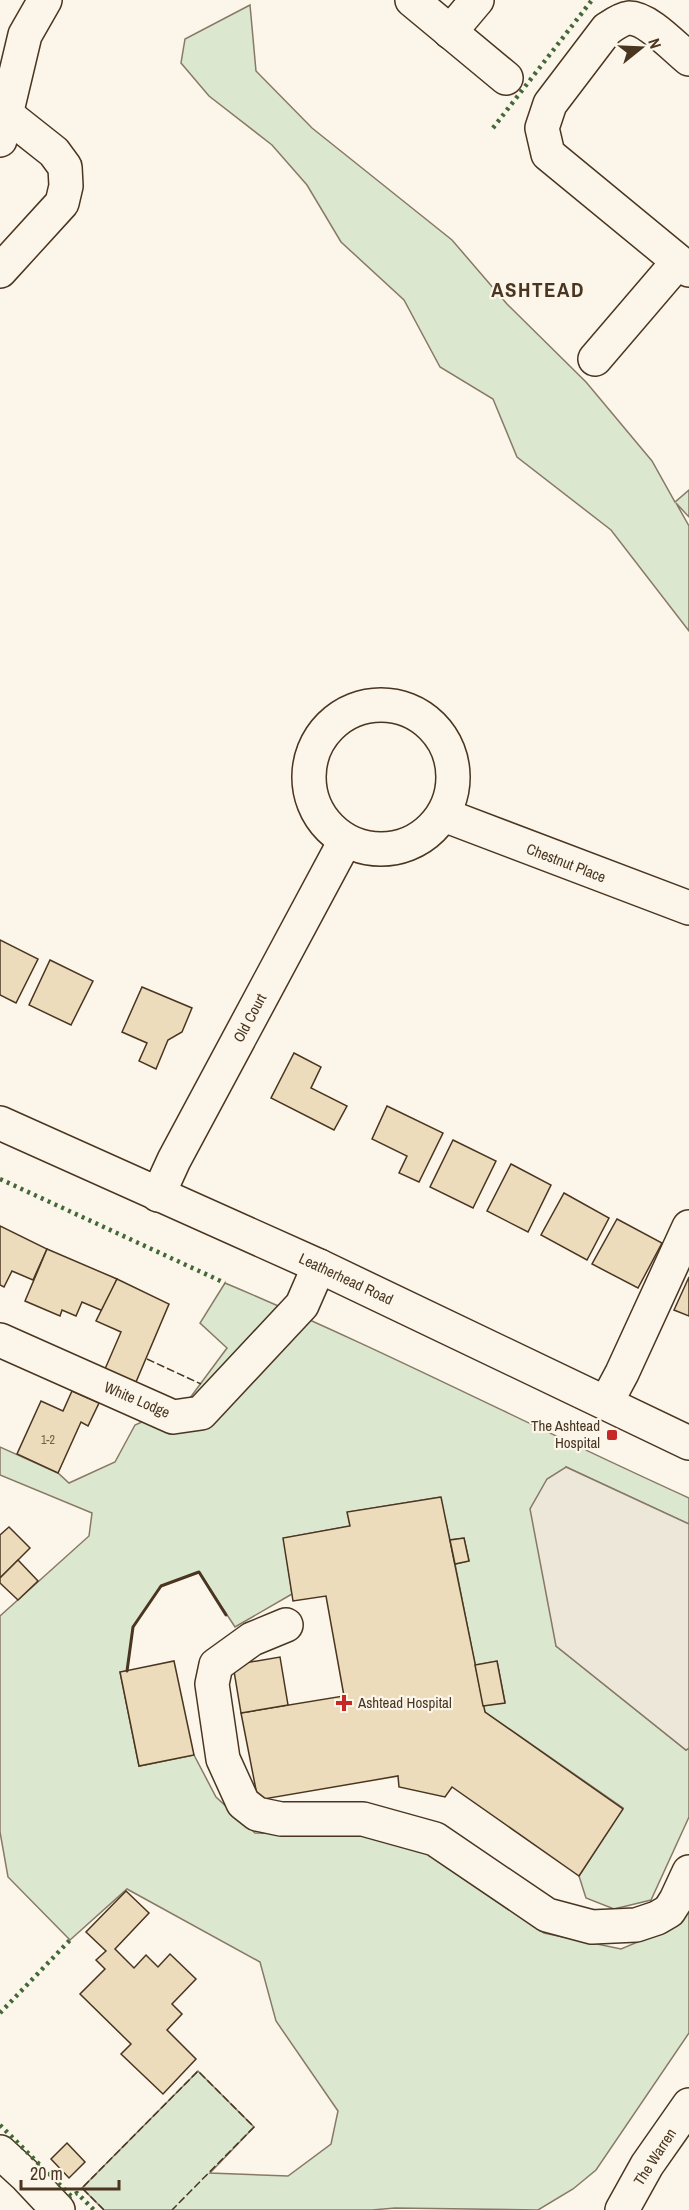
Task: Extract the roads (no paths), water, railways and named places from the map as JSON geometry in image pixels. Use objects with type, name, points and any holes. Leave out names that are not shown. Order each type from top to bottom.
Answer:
[{"type":"main road","points":[[0,271],[62,203],[66,186],[65,167],[54,152],[3,127],[25,35],[45,0]]},
{"type":"main road","points":[[412,0],[506,78]]},
{"type":"main road","points":[[450,32],[477,0]]},
{"type":"main road","points":[[595,359],[684,266],[548,154],[542,128],[550,104],[607,29],[618,22],[628,18],[650,26],[680,52]]},
{"type":"main road","points":[[382,703],[419,714],[446,742],[454,779],[444,815],[416,841],[407,844],[380,850],[345,841],[317,813],[308,776],[318,739],[345,712],[382,703]]},
{"type":"main road","name":"Chestnut Place","points":[[444,815],[689,909]]},
{"type":"main road","name":"Old Court","points":[[158,1196],[174,1161],[345,841]]},
{"type":"main road","name":"Leatherhead Road","points":[[0,1123],[158,1196],[319,1266],[689,1443]]},
{"type":"main road","points":[[606,1403],[689,1227]]},
{"type":"main road","name":"White Lodge","points":[[0,1340],[174,1417],[201,1413],[302,1305],[319,1266]]},
{"type":"main road","points":[[286,1625],[252,1639],[216,1665],[212,1684],[223,1760],[243,1803],[258,1814],[280,1819],[363,1819],[435,1839],[547,1915],[592,1927],[636,1925],[657,1918],[669,1911],[689,1872]]},
{"type":"main road","name":"The Warren","points":[[622,2210],[647,2165],[689,2105]]},
{"type":"main road","points":[[0,2152],[57,2210]]},
{"type":"place","name":"The Ashtead Hospital","points":[[612,1435]]},
{"type":"place","name":"Ashtead Hospital","points":[[344,1703]]},
{"type":"district","name":"ASHTEAD","points":[[538,290]]}]
